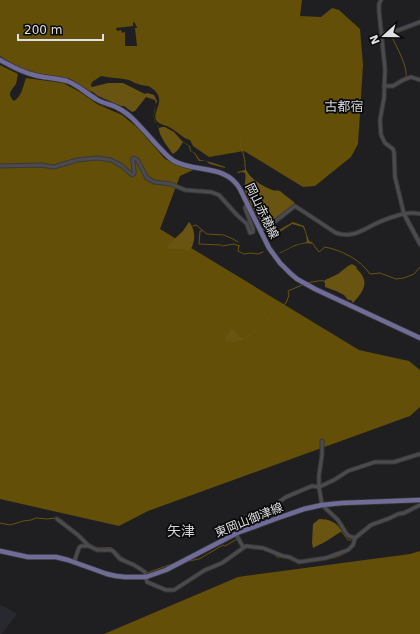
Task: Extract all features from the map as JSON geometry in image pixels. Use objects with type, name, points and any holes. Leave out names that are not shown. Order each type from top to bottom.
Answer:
[{"type":"main road","name":"岡山赤穂線","points":[[0,60],[29,74],[67,81],[79,87],[88,95],[100,102],[122,110],[175,161],[197,168],[224,173],[234,179],[240,188],[269,248],[280,263],[297,279],[315,289],[420,338]]},
{"type":"main road","name":"東岡山御津線","points":[[0,551],[28,556],[56,557],[107,574],[125,578],[146,577],[166,570],[278,518],[304,509],[322,505],[420,500]]},
{"type":"street","points":[[381,0],[379,4],[379,11],[385,69],[384,98],[380,120],[381,134],[385,143],[393,149],[395,178],[404,214],[420,244]]},
{"type":"street","points":[[382,34],[393,32],[420,22]]},
{"type":"street","points":[[384,86],[393,86],[411,77],[420,80]]},
{"type":"street","points":[[0,166],[54,167],[77,160],[97,158],[111,160],[122,166],[132,175],[134,174],[133,158],[138,161],[147,178],[154,182],[171,184],[185,190],[211,192],[219,195],[236,215],[247,224],[251,233],[253,232],[253,229],[245,208],[247,204]]},
{"type":"street","points":[[260,230],[268,226],[295,206],[339,234],[356,234],[375,224],[404,214],[420,214]]},
{"type":"street","points":[[322,441],[319,476],[322,505],[338,520],[346,533],[354,538]]},
{"type":"street","points":[[245,546],[238,537],[237,531],[254,517],[269,511],[286,497],[312,486],[319,487],[348,471],[375,462],[394,462],[420,454]]},
{"type":"street","points":[[57,518],[89,546],[97,550],[110,550],[114,552],[120,559],[145,572],[147,582],[166,590],[172,590],[205,570],[222,563],[245,546],[263,548],[299,562],[326,558],[348,550],[351,547],[354,538],[371,525],[404,513],[420,505]]},
{"type":"street","points":[[74,562],[79,548],[81,546],[89,546]]},
{"type":"shaded area","points":[[0,0],[302,0],[300,16],[321,17],[332,8],[339,10],[360,29],[363,65],[358,144],[351,157],[315,186],[303,187],[244,151],[209,157],[193,146],[190,140],[184,138],[175,130],[156,120],[155,116],[159,100],[156,91],[149,86],[140,85],[129,80],[101,76],[92,82],[90,88],[92,94],[70,79],[22,70],[0,56]],"holes":[[[133,22],[137,27],[135,28],[137,46],[125,46],[125,32],[122,33],[121,30],[117,31],[116,28],[133,26]]]},
{"type":"shaded area","points":[[0,65],[18,74],[16,84],[10,94],[14,101],[21,94],[26,78],[63,83],[80,92],[97,104],[122,115],[138,128],[165,159],[193,170],[180,176],[160,229],[359,350],[409,361],[420,370],[420,407],[410,416],[148,511],[119,526],[0,499]]},
{"type":"shaded area","points":[[20,67],[36,72],[70,76],[76,79],[68,76],[45,74],[28,71]]},
{"type":"shaded area","points":[[76,79],[86,85],[89,85],[92,87],[108,83],[123,83],[145,94],[147,93],[154,95],[157,101],[156,105],[155,100],[146,97],[135,111],[132,112],[124,106],[98,96],[90,90],[90,86],[86,86]]},
{"type":"shaded area","points":[[157,124],[159,128],[165,127],[174,132],[182,141],[190,146],[191,151],[195,153],[200,160],[206,161],[199,161],[194,153],[190,151],[189,146],[183,142],[178,150],[173,154],[160,134]]},
{"type":"shaded area","points":[[206,161],[225,167],[225,168],[210,164]]},
{"type":"shaded area","points":[[245,165],[248,173],[258,183],[271,190],[280,191],[295,203],[276,218],[261,225],[260,219],[255,212],[244,188],[245,173],[237,172],[245,170]]},
{"type":"shaded area","points":[[189,222],[192,226],[194,234],[194,242],[191,249],[188,252],[186,249],[168,248],[168,245],[183,231]]},
{"type":"shaded area","points":[[293,222],[304,226],[309,241],[313,243],[316,248],[313,244],[305,243],[279,253],[295,245],[307,242],[303,227],[292,224],[272,236],[265,230],[272,234]]},
{"type":"shaded area","points":[[352,264],[357,267],[356,268],[363,277],[364,281],[363,290],[353,303],[344,295],[325,287],[324,282]]},
{"type":"shaded area","points":[[232,329],[242,339],[244,339],[233,342],[225,341],[226,336]]},
{"type":"shaded area","points":[[319,519],[332,522],[342,531],[313,548],[313,524]]},
{"type":"shaded area","points":[[420,551],[420,634],[104,634],[238,577],[410,554]]},
{"type":"shaded area","points":[[0,604],[17,614],[2,634],[0,634]]},
{"type":"waterway","points":[[406,77],[405,67],[391,35],[420,24]]},
{"type":"waterway","points":[[240,138],[245,167]]},
{"type":"waterway","points":[[193,226],[196,225],[207,234],[224,235],[238,242]]},
{"type":"waterway","points":[[202,231],[200,231],[199,244],[221,245]]},
{"type":"waterway","points":[[222,246],[234,244],[239,246]]},
{"type":"waterway","points":[[239,245],[238,251],[244,254],[258,254],[263,252]]},
{"type":"waterway","points":[[316,248],[319,252],[325,247],[338,251],[356,260],[370,274],[380,273],[396,279],[414,274],[420,267]]},
{"type":"waterway","points":[[308,283],[324,281]]},
{"type":"waterway","points":[[244,339],[263,325],[273,313],[286,303],[289,295],[288,291],[302,285]]},
{"type":"waterway","points":[[387,521],[397,516]]},
{"type":"waterway","points":[[0,523],[10,525],[36,518],[56,518],[62,520],[75,531]]},
{"type":"waterway","points":[[341,531],[348,540],[351,540]]},
{"type":"waterway","points":[[177,566],[199,559],[223,545],[225,546],[237,539]]},
{"type":"waterway","points":[[240,539],[245,546]]},
{"type":"waterway","points":[[86,541],[97,547],[112,548],[125,559]]},
{"type":"waterway","points":[[326,559],[341,555],[353,547]]},
{"type":"waterway","points":[[273,553],[277,557],[282,557]]},
{"type":"waterway","points":[[143,569],[147,573],[172,564]]},
{"type":"district","name":"古都宿","points":[[344,106]]},
{"type":"district","name":"矢津","points":[[181,531]]}]
